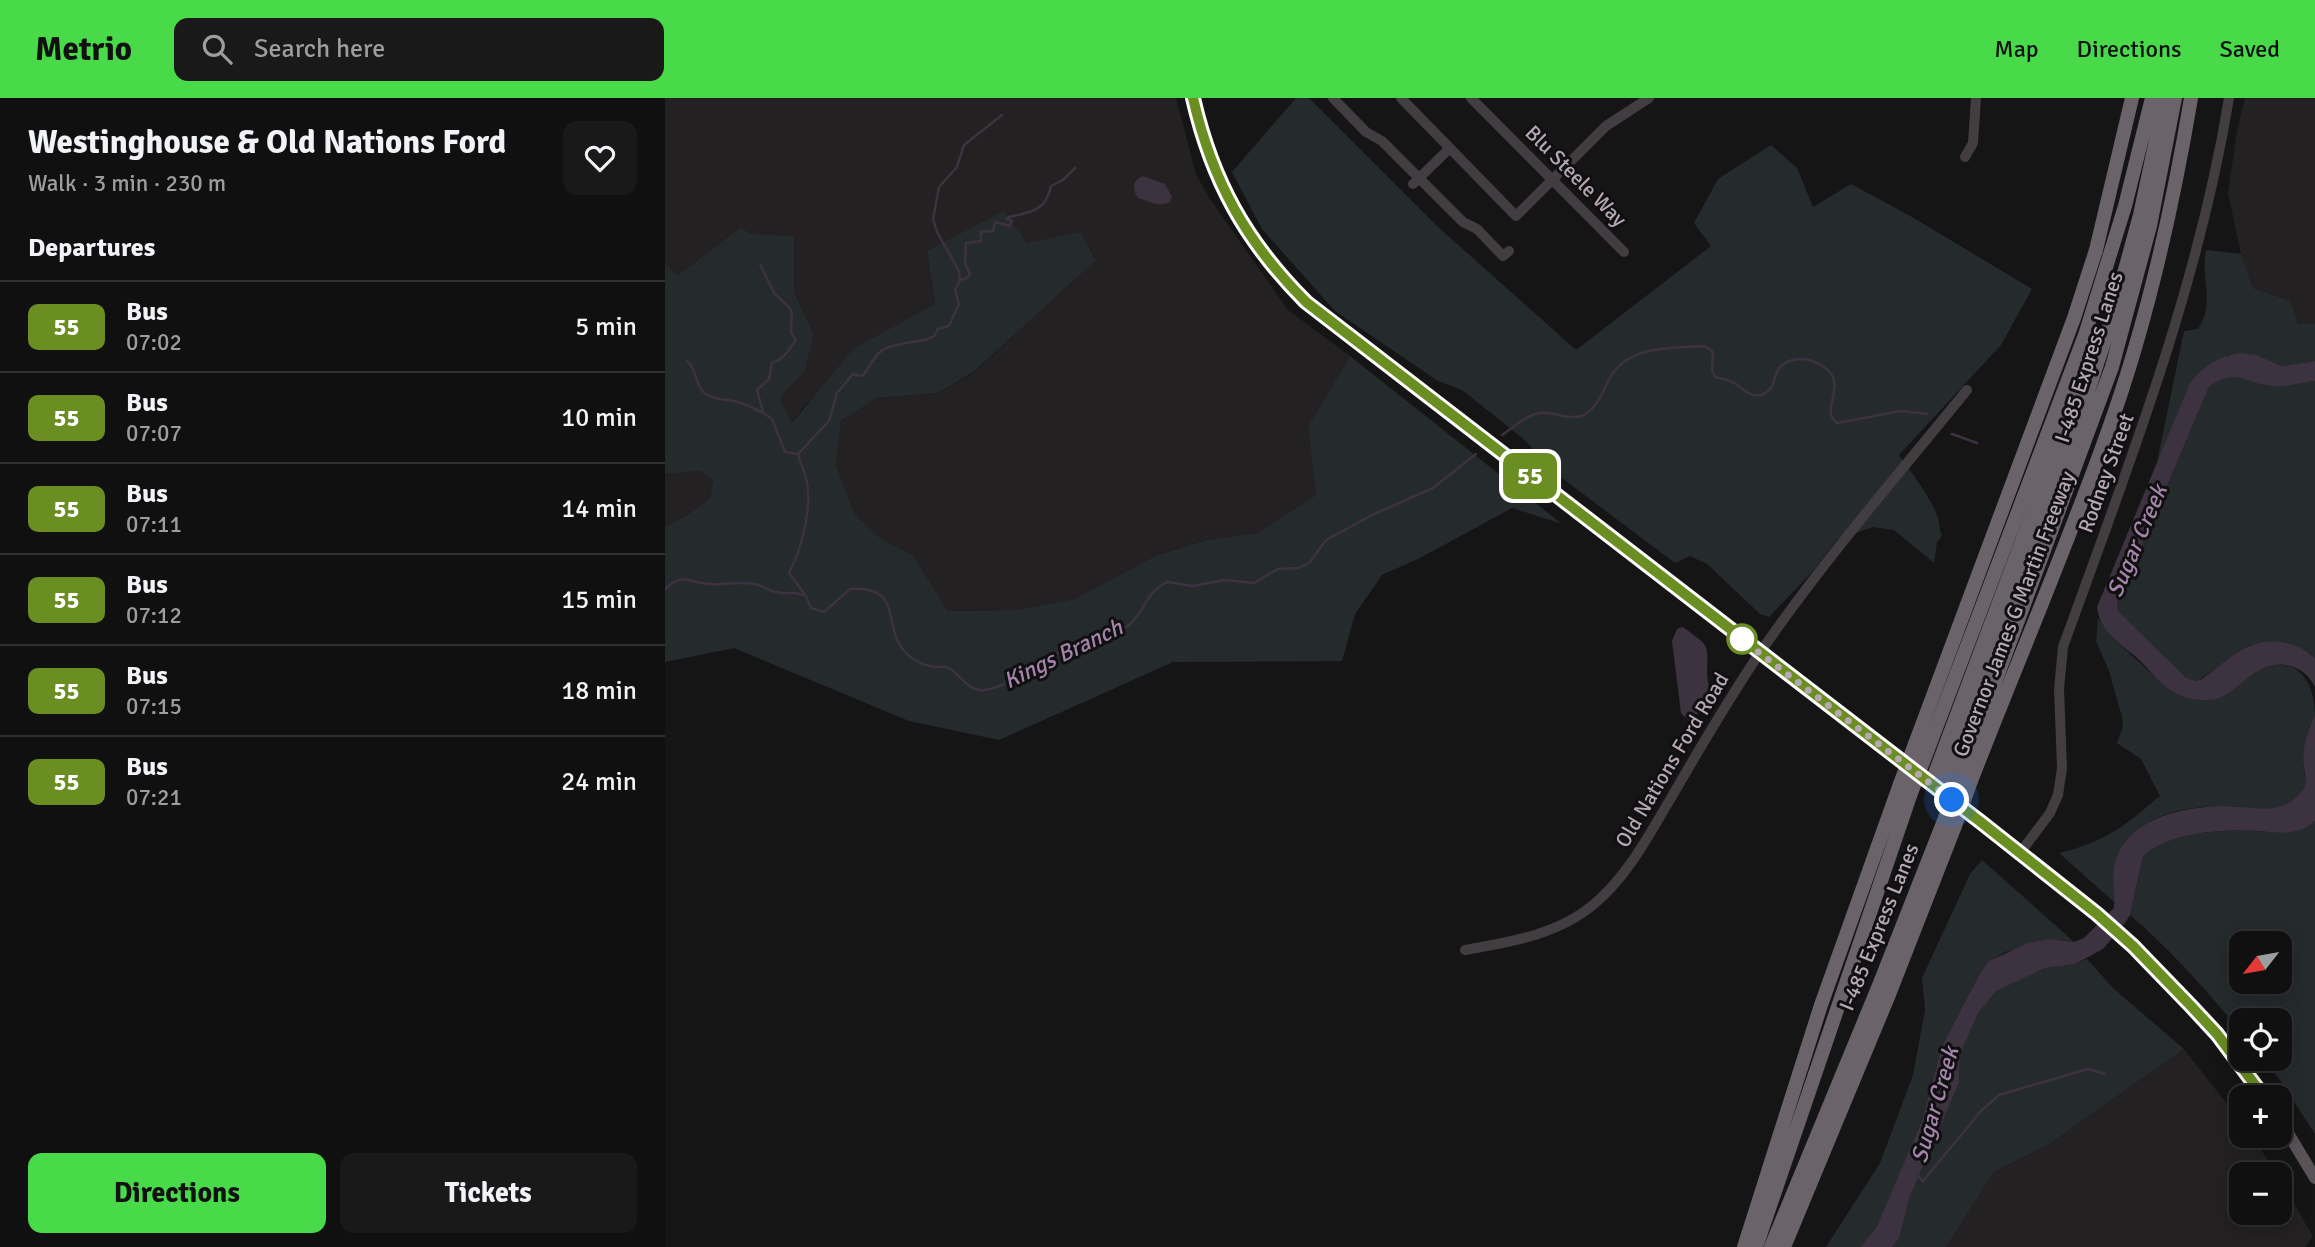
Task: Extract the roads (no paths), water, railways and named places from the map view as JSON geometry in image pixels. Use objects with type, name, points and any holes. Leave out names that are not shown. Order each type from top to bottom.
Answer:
[{"type":"highway","points":[[1744,1247],[1854,910],[1921,746],[2074,318],[2096,250],[2132,98]]},
{"type":"highway","name":"I-485 Express Lanes","points":[[1921,746],[2085,335],[2126,206],[2152,98]]},
{"type":"highway","points":[[1936,788],[2065,457],[2112,321],[2140,215],[2165,98]]},
{"type":"highway","name":"I-485 Express Lanes","points":[[1966,778],[2112,367],[2150,226],[2175,98]]},
{"type":"highway","name":"Governor James G Martin Freeway","points":[[1784,1247],[1888,997],[1966,778],[2108,430],[2152,289],[2191,98]]},
{"type":"highway","points":[[1936,788],[2074,395],[2085,335]]},
{"type":"highway","points":[[2108,430],[2112,367]]},
{"type":"highway","name":"I-485 Express Lanes","points":[[1756,1247],[1853,959],[1905,789]]},
{"type":"highway","name":"I-485 Express Lanes","points":[[1771,1247],[1950,822]]},
{"type":"highway","points":[[1795,1089],[1853,959]]},
{"type":"main road","points":[[1193,98],[1215,172],[1239,219],[1265,257],[1306,302],[2086,905],[2158,971],[2217,1034],[2256,1085]]},
{"type":"main road","points":[[2292,1140],[2315,1178]]},
{"type":"street","points":[[1333,98],[1366,132],[1382,141],[1416,181],[1463,222],[1477,229],[1503,256],[1509,251]]},
{"type":"street","points":[[1401,98],[1516,216],[1606,126],[1649,98]]},
{"type":"street","name":"Blu Steele Way","points":[[1471,98],[1624,252]]},
{"type":"street","points":[[1965,157],[1973,143],[1976,98]]},
{"type":"street","name":"Rodney Street","points":[[2020,853],[2050,813],[2058,795],[2062,768],[2059,690],[2063,647],[2151,403],[2178,318],[2200,234],[2229,98]]},
{"type":"street","points":[[1416,181],[1450,148]]},
{"type":"street","name":"Old Nations Ford Road","points":[[1465,950],[1518,940],[1553,929],[1583,912],[1605,895],[1640,851],[1760,653],[1804,592],[1967,390]]},
{"type":"water","points":[[1143,176],[1165,184],[1172,197],[1170,202],[1158,204],[1138,198],[1134,185]]},
{"type":"water","name":"Sugar Creek","points":[[2240,353],[2257,355],[2282,366],[2315,361],[2315,381],[2276,386],[2233,377],[2209,387],[2117,604],[2118,611],[2186,678],[2197,681],[2247,647],[2277,642],[2294,645],[2315,658],[2315,687],[2297,668],[2273,665],[2256,672],[2222,697],[2212,700],[2196,699],[2170,690],[2116,641],[2101,622],[2097,607],[2190,383],[2212,363]]},
{"type":"water","points":[[1683,627],[1702,642],[1707,650],[1710,696],[1691,723],[1681,713],[1672,641],[1677,629]]},
{"type":"water","name":"Sugar Creek","points":[[2315,715],[2315,821],[2307,827],[2280,833],[2242,830],[2203,833],[2177,838],[2153,849],[2143,856],[2130,915],[2103,949],[2075,964],[2045,968],[1996,991],[1979,1012],[1960,1054],[1959,1083],[1909,1199],[1899,1239],[1892,1247],[1860,1247],[1876,1228],[1922,1121],[1942,1046],[1989,961],[2028,943],[2051,939],[2074,942],[2084,938],[2114,908],[2113,878],[2116,860],[2123,845],[2146,824],[2160,817],[2192,809],[2223,806],[2266,809],[2285,805],[2294,799],[2306,785],[2304,746]]},
{"type":"waterway","points":[[960,280],[959,271],[937,232],[933,219],[939,187],[957,167],[964,145],[1002,115]]},
{"type":"waterway","points":[[687,361],[702,391],[718,399],[741,403],[768,416],[772,419],[785,452],[798,454],[829,421],[837,393],[853,374],[862,376],[884,350],[895,345],[928,339],[934,336],[938,329],[949,326],[959,304],[955,290],[960,280],[970,274],[965,263],[966,243],[981,241],[981,232],[993,231],[995,222],[1010,226],[1012,221],[1007,219],[1009,217],[1036,209],[1045,201],[1051,186],[1063,180],[1075,168]]},
{"type":"waterway","points":[[760,264],[774,293],[792,313],[791,332],[796,340],[783,357],[772,363],[769,379],[757,390],[763,412]]},
{"type":"waterway","name":"Kings Branch","points":[[1502,435],[1534,414],[1582,416],[1596,404],[1622,363],[1644,352],[1681,347],[1705,346],[1713,352],[1712,370],[1715,377],[1756,395],[1769,390],[1779,368],[1785,363],[1802,359],[1815,362],[1830,373],[1834,380],[1831,411],[1837,423],[1901,411],[1927,414]]},
{"type":"waterway","name":"Kings Branch","points":[[1952,434],[1977,443]]},
{"type":"waterway","name":"Kings Branch","points":[[798,454],[807,486],[807,512],[802,539],[789,573],[806,596],[811,608],[824,612],[850,589],[878,594],[885,600],[898,641],[908,655],[926,665],[949,668],[969,686],[978,690],[1002,685],[1050,656],[1085,645],[1127,626],[1135,620],[1149,597],[1167,582],[1193,586],[1225,580],[1254,583],[1278,569],[1299,568],[1309,563],[1326,540],[1374,514],[1433,488],[1476,454]]},
{"type":"waterway","name":"Kings Branch","points":[[665,589],[677,581],[687,580],[711,584],[749,583],[779,593],[803,595]]},
{"type":"waterway","name":"Sugar Creek","points":[[1916,1174],[1923,1181],[1981,1111],[1999,1095],[2088,1069],[2105,1074]]}]
